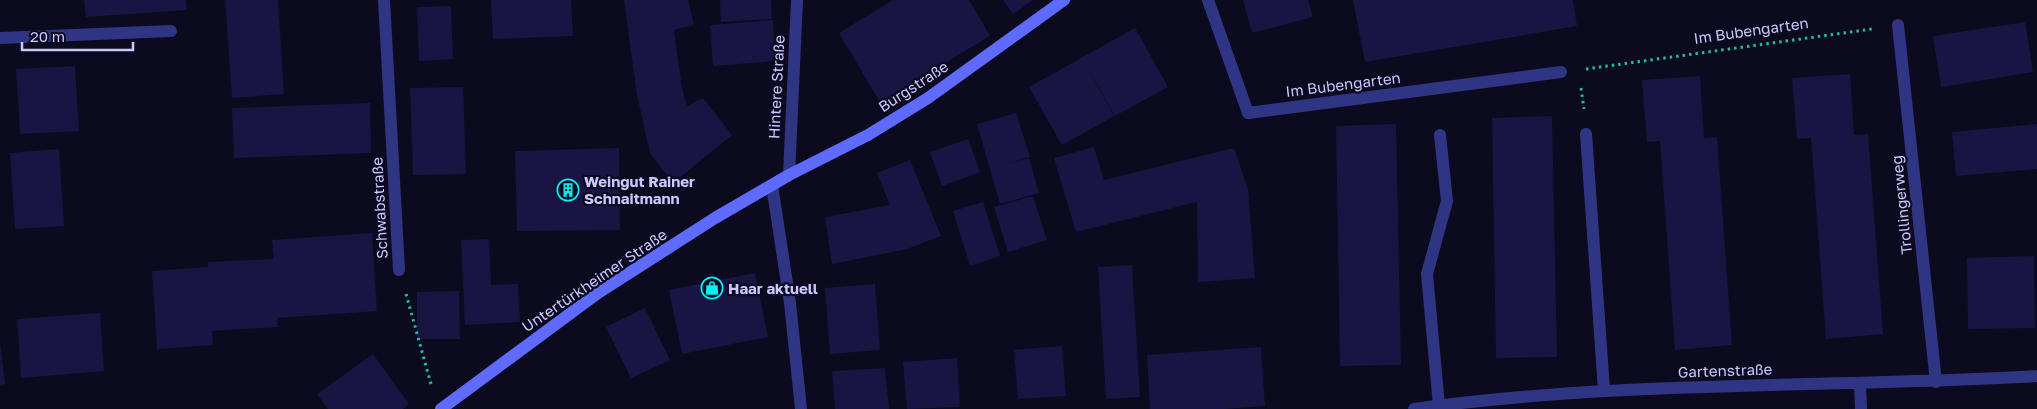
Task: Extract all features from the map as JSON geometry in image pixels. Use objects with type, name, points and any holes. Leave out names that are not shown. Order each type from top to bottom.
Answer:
[{"type":"main road","name":"Burgstraße","points":[[772,185],[868,135],[928,98],[1064,0]]},
{"type":"main road","name":"Untertürkheimer Straße","points":[[441,409],[598,293],[715,218],[772,185]]},
{"type":"street","name":"Schwabstraße","points":[[384,0],[399,270]]},
{"type":"street","name":"Hintere Straße","points":[[788,175],[797,0]]},
{"type":"street","name":"Im Bubengarten","points":[[1208,0],[1248,113],[1561,72]]},
{"type":"street","name":"Trollingerweg","points":[[1898,25],[1936,382]]},
{"type":"street","points":[[0,38],[171,31]]},
{"type":"street","points":[[1586,134],[1604,390]]},
{"type":"street","points":[[1439,406],[1427,274],[1447,200],[1440,136]]},
{"type":"street","points":[[772,185],[790,303],[800,409]]},
{"type":"street","name":"Gartenstraße","points":[[1414,409],[1604,390],[1936,382],[2037,376]]},
{"type":"street","points":[[1860,383],[1861,409]]},
{"type":"path","name":"Im Bubengarten","points":[[1578,70],[1898,25]]},
{"type":"path","name":"Schwabstraße","points":[[399,270],[433,390]]},
{"type":"building","points":[[84,0],[186,0],[187,10],[86,17]]},
{"type":"building","points":[[225,0],[278,0],[284,94],[232,98]]},
{"type":"building","points":[[491,0],[571,0],[573,36],[493,39]]},
{"type":"building","points":[[624,0],[688,0],[694,25],[674,30],[682,88],[687,106],[703,98],[732,135],[673,183],[650,153],[637,95]]},
{"type":"building","points":[[720,0],[771,0],[772,19],[721,22]]},
{"type":"building","points":[[893,0],[969,0],[990,36],[880,102],[839,33]]},
{"type":"building","points":[[1003,0],[1033,0],[1013,14]]},
{"type":"building","points":[[1243,0],[1308,0],[1313,17],[1252,33]]},
{"type":"building","points":[[1353,0],[1573,0],[1577,26],[1365,62]]},
{"type":"building","points":[[451,6],[453,59],[419,61],[417,7]]},
{"type":"building","points":[[773,20],[776,61],[713,66],[710,25]]},
{"type":"building","points":[[2025,22],[2033,72],[1941,87],[1933,36]]},
{"type":"building","points":[[1135,28],[1168,87],[1115,116],[1083,59],[1114,116],[1062,145],[1029,87]]},
{"type":"building","points":[[75,66],[79,131],[20,134],[16,69]]},
{"type":"building","points":[[1850,74],[1854,135],[1868,134],[1883,334],[1826,339],[1811,138],[1797,139],[1792,78]]},
{"type":"building","points":[[1700,76],[1704,138],[1717,137],[1732,345],[1675,350],[1660,141],[1647,142],[1642,80]]},
{"type":"building","points":[[463,87],[466,174],[413,175],[410,88]]},
{"type":"building","points":[[370,103],[371,153],[234,158],[232,108]]},
{"type":"building","points":[[1016,113],[1030,157],[1003,165],[1029,158],[1039,193],[1000,204],[977,124]]},
{"type":"building","points":[[1552,116],[1557,357],[1496,358],[1492,118]]},
{"type":"building","points":[[1396,124],[1401,365],[1340,366],[1336,126]]},
{"type":"building","points":[[2037,124],[2037,169],[1956,176],[1952,132]]},
{"type":"building","points":[[968,139],[980,172],[942,186],[930,152]]},
{"type":"building","points":[[1094,147],[1104,180],[1234,148],[1248,189],[1255,278],[1198,282],[1197,202],[1076,232],[1054,158]]},
{"type":"building","name":"Weingut Rainer Schnaitmann","points":[[619,148],[620,230],[517,231],[515,151]]},
{"type":"building","points":[[59,149],[64,226],[15,229],[10,153]]},
{"type":"building","points":[[910,160],[941,236],[907,249],[832,264],[825,217],[890,205],[877,173]]},
{"type":"building","points":[[1033,196],[1047,240],[1008,252],[994,207]]},
{"type":"building","points":[[983,202],[1000,256],[970,266],[953,211]]},
{"type":"building","points":[[372,233],[377,311],[277,318],[278,327],[212,331],[213,345],[157,349],[152,271],[208,267],[208,262],[274,259],[272,240]]},
{"type":"building","points":[[489,239],[491,285],[518,284],[520,322],[465,325],[461,240]]},
{"type":"building","points":[[2034,256],[2035,328],[1968,329],[1967,258]]},
{"type":"building","points":[[1132,265],[1140,397],[1106,399],[1098,267]]},
{"type":"building","points":[[755,273],[768,337],[682,354],[669,290]]},
{"type":"building","points":[[875,284],[880,350],[830,354],[825,288]]},
{"type":"building","points":[[459,291],[460,339],[417,339],[417,292]]},
{"type":"building","points":[[645,308],[670,360],[631,378],[606,327]]},
{"type":"building","points":[[100,313],[104,371],[21,378],[17,319]]},
{"type":"building","points":[[0,342],[5,384],[0,385]]},
{"type":"building","points":[[1062,346],[1066,396],[1018,399],[1014,350]]},
{"type":"building","points":[[1261,347],[1265,406],[1225,409],[1150,409],[1147,355]]},
{"type":"building","points":[[373,354],[409,404],[403,409],[328,409],[317,394]]},
{"type":"building","points":[[957,358],[960,407],[907,409],[903,362]]},
{"type":"building","points":[[885,368],[889,409],[835,409],[832,371]]},
{"type":"place","name":"Weingut Rainer Schnaitmann","points":[[568,190]]},
{"type":"place","name":"Haar aktuell","points":[[712,288]]}]
